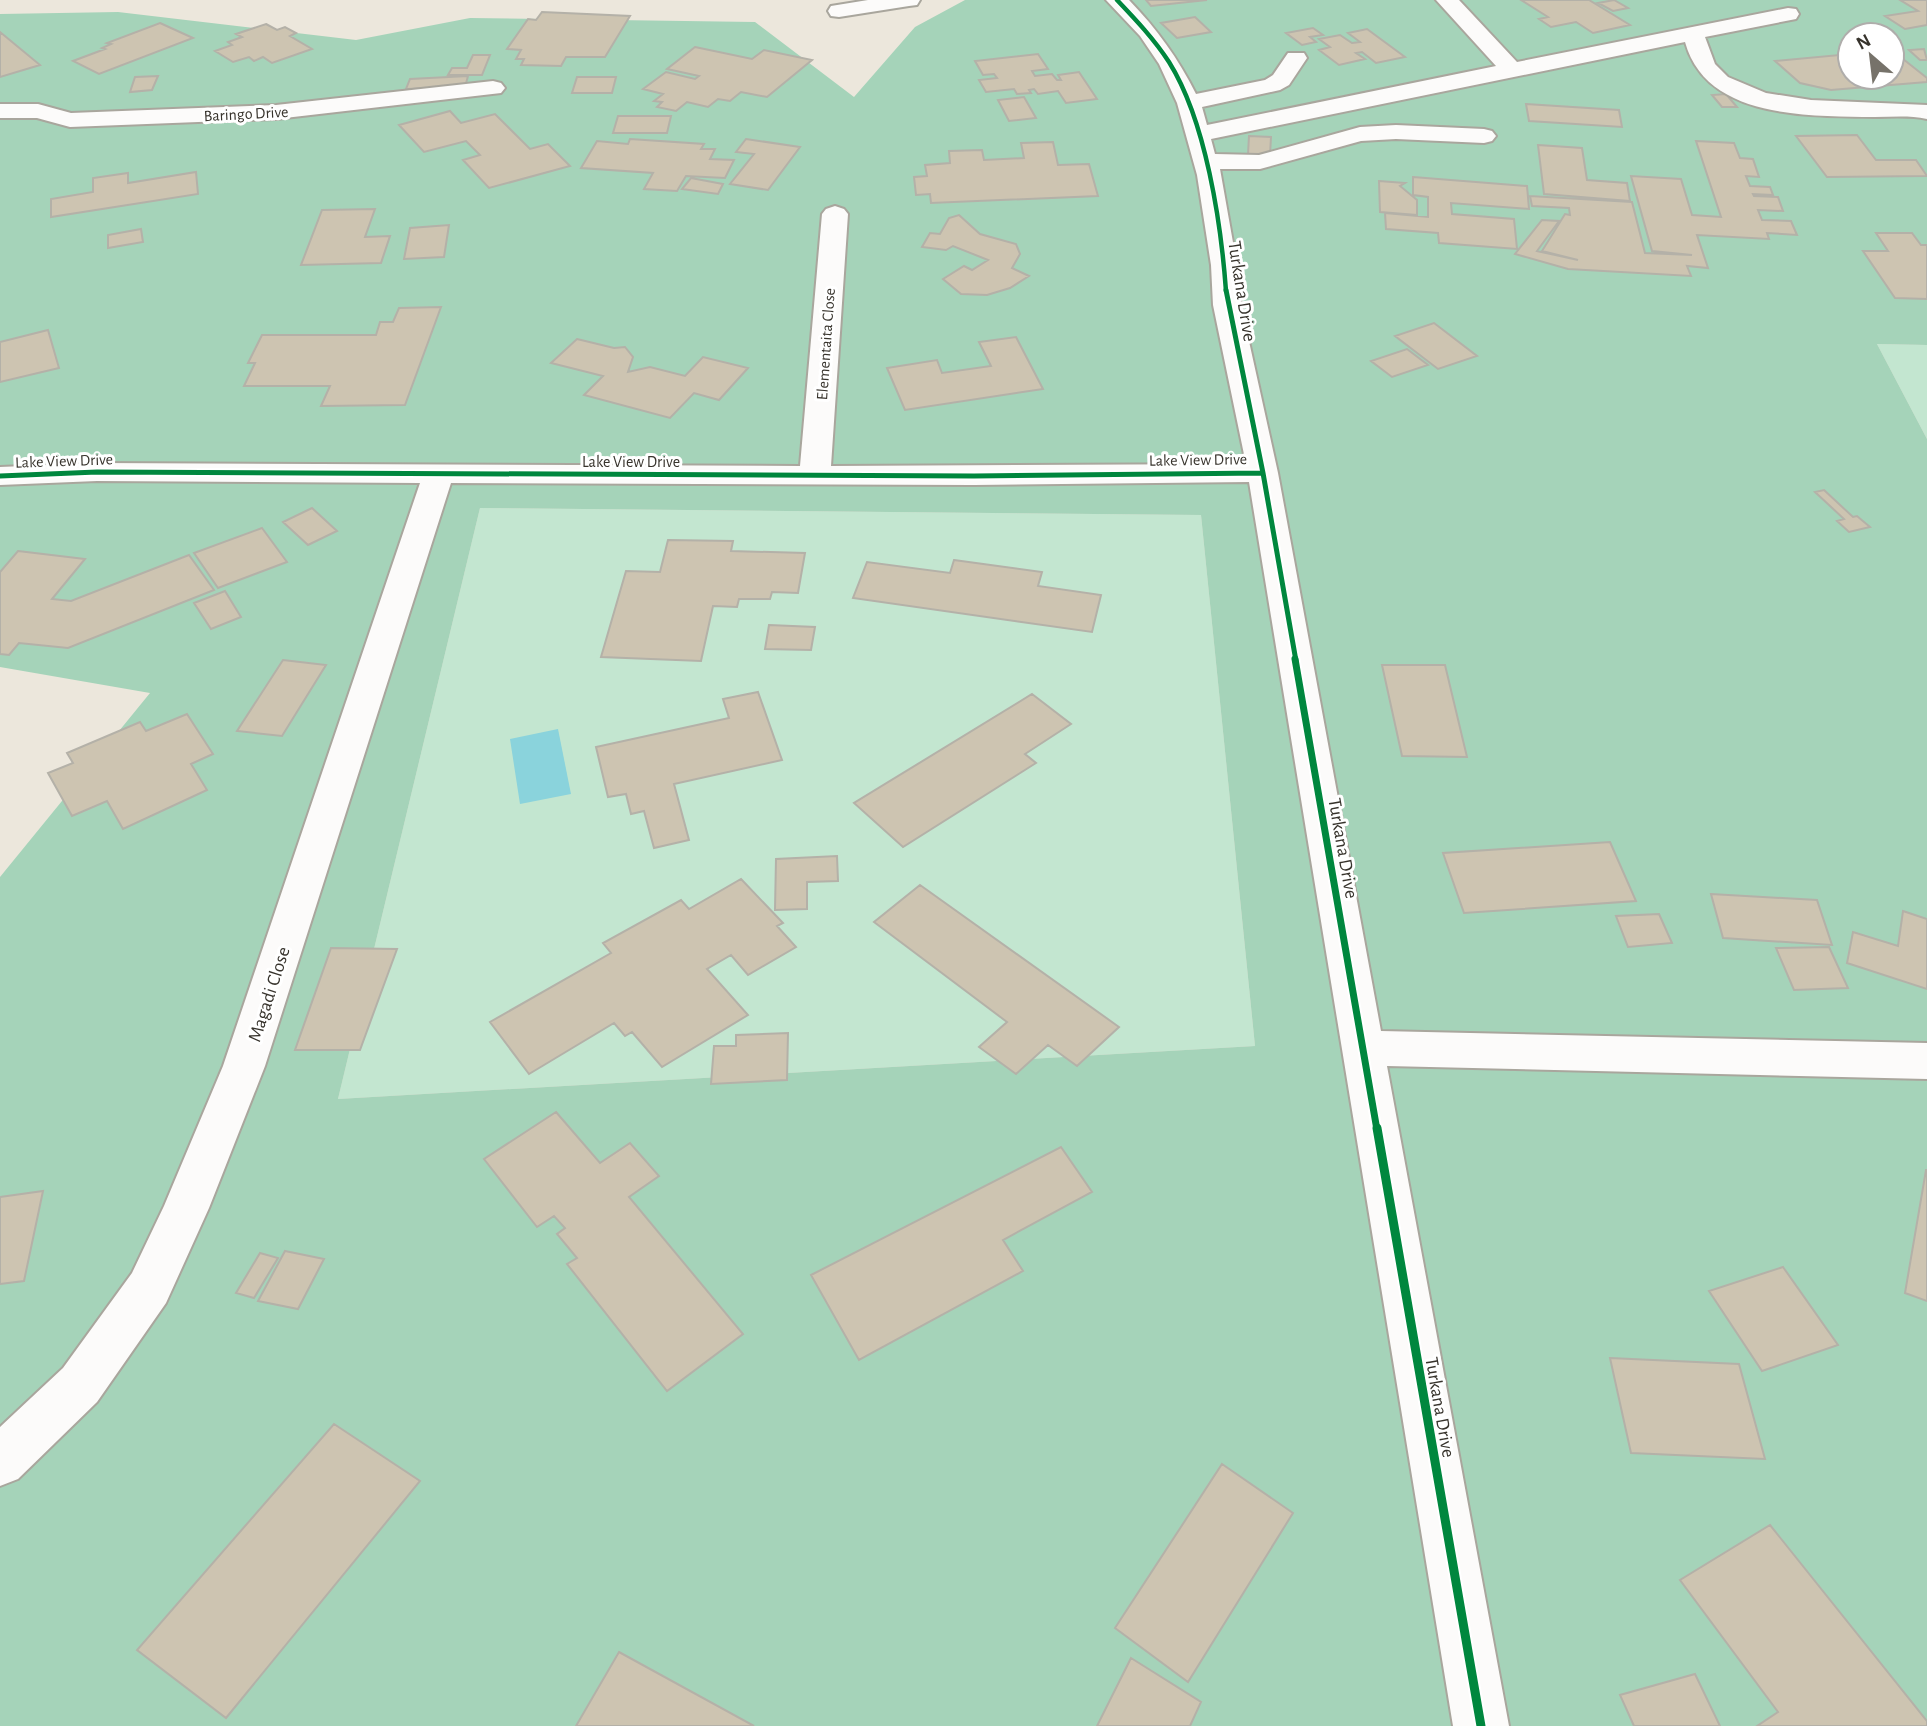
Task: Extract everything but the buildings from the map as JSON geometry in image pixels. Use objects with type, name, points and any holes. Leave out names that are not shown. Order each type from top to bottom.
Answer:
[{"type":"street","points":[[839,11],[909,0]]},
{"type":"street","name":"Turkana Drive","points":[[1116,0],[1148,32],[1170,64],[1197,133],[1224,265],[1227,305],[1263,473],[1481,1726]]},
{"type":"street","points":[[1447,0],[1513,71]]},
{"type":"street","points":[[1197,133],[1788,14]]},
{"type":"street","points":[[1693,33],[1705,67],[1730,88],[1751,97],[1843,108],[1927,112]]},
{"type":"street","points":[[1197,133],[1281,79],[1296,58]]},
{"type":"street","name":"Baringo Drive","points":[[0,111],[38,111],[70,120],[276,112],[405,100],[493,88]]},
{"type":"street","points":[[1197,133],[1260,162],[1360,134],[1396,132],[1484,136]]},
{"type":"street","name":"Elementaita Close","points":[[816,474],[835,214]]},
{"type":"street","name":"Lake View Drive","points":[[0,476],[97,472],[974,477],[1263,473]]},
{"type":"street","name":"Magadi Close","points":[[0,1461],[79,1385],[149,1288],[186,1209],[244,1066],[438,474]]},
{"type":"street","points":[[1363,1048],[1927,1061]]},
{"type":"green space","points":[[965,0],[1927,0],[1927,345],[1877,344],[1927,439],[1927,1726],[0,1726],[0,877],[150,693],[0,667],[0,14],[118,12],[356,40],[470,18],[755,22],[854,97],[915,27]],"holes":[[[480,508],[1201,515],[1255,1046],[338,1099]]]},
{"type":"green space","points":[[1877,344],[1927,345],[1927,439]]},
{"type":"green space","points":[[480,508],[1201,515],[1255,1046],[338,1099]]},
{"type":"water","points":[[558,729],[571,794],[520,804],[510,739]]},
{"type":"cycle path","points":[[1117,0],[1148,32],[1170,64],[1189,103],[1209,175],[1224,265],[1227,305],[1263,473],[1481,1726]]},
{"type":"cycle path","points":[[0,476],[97,472],[974,476],[1263,473]]}]
